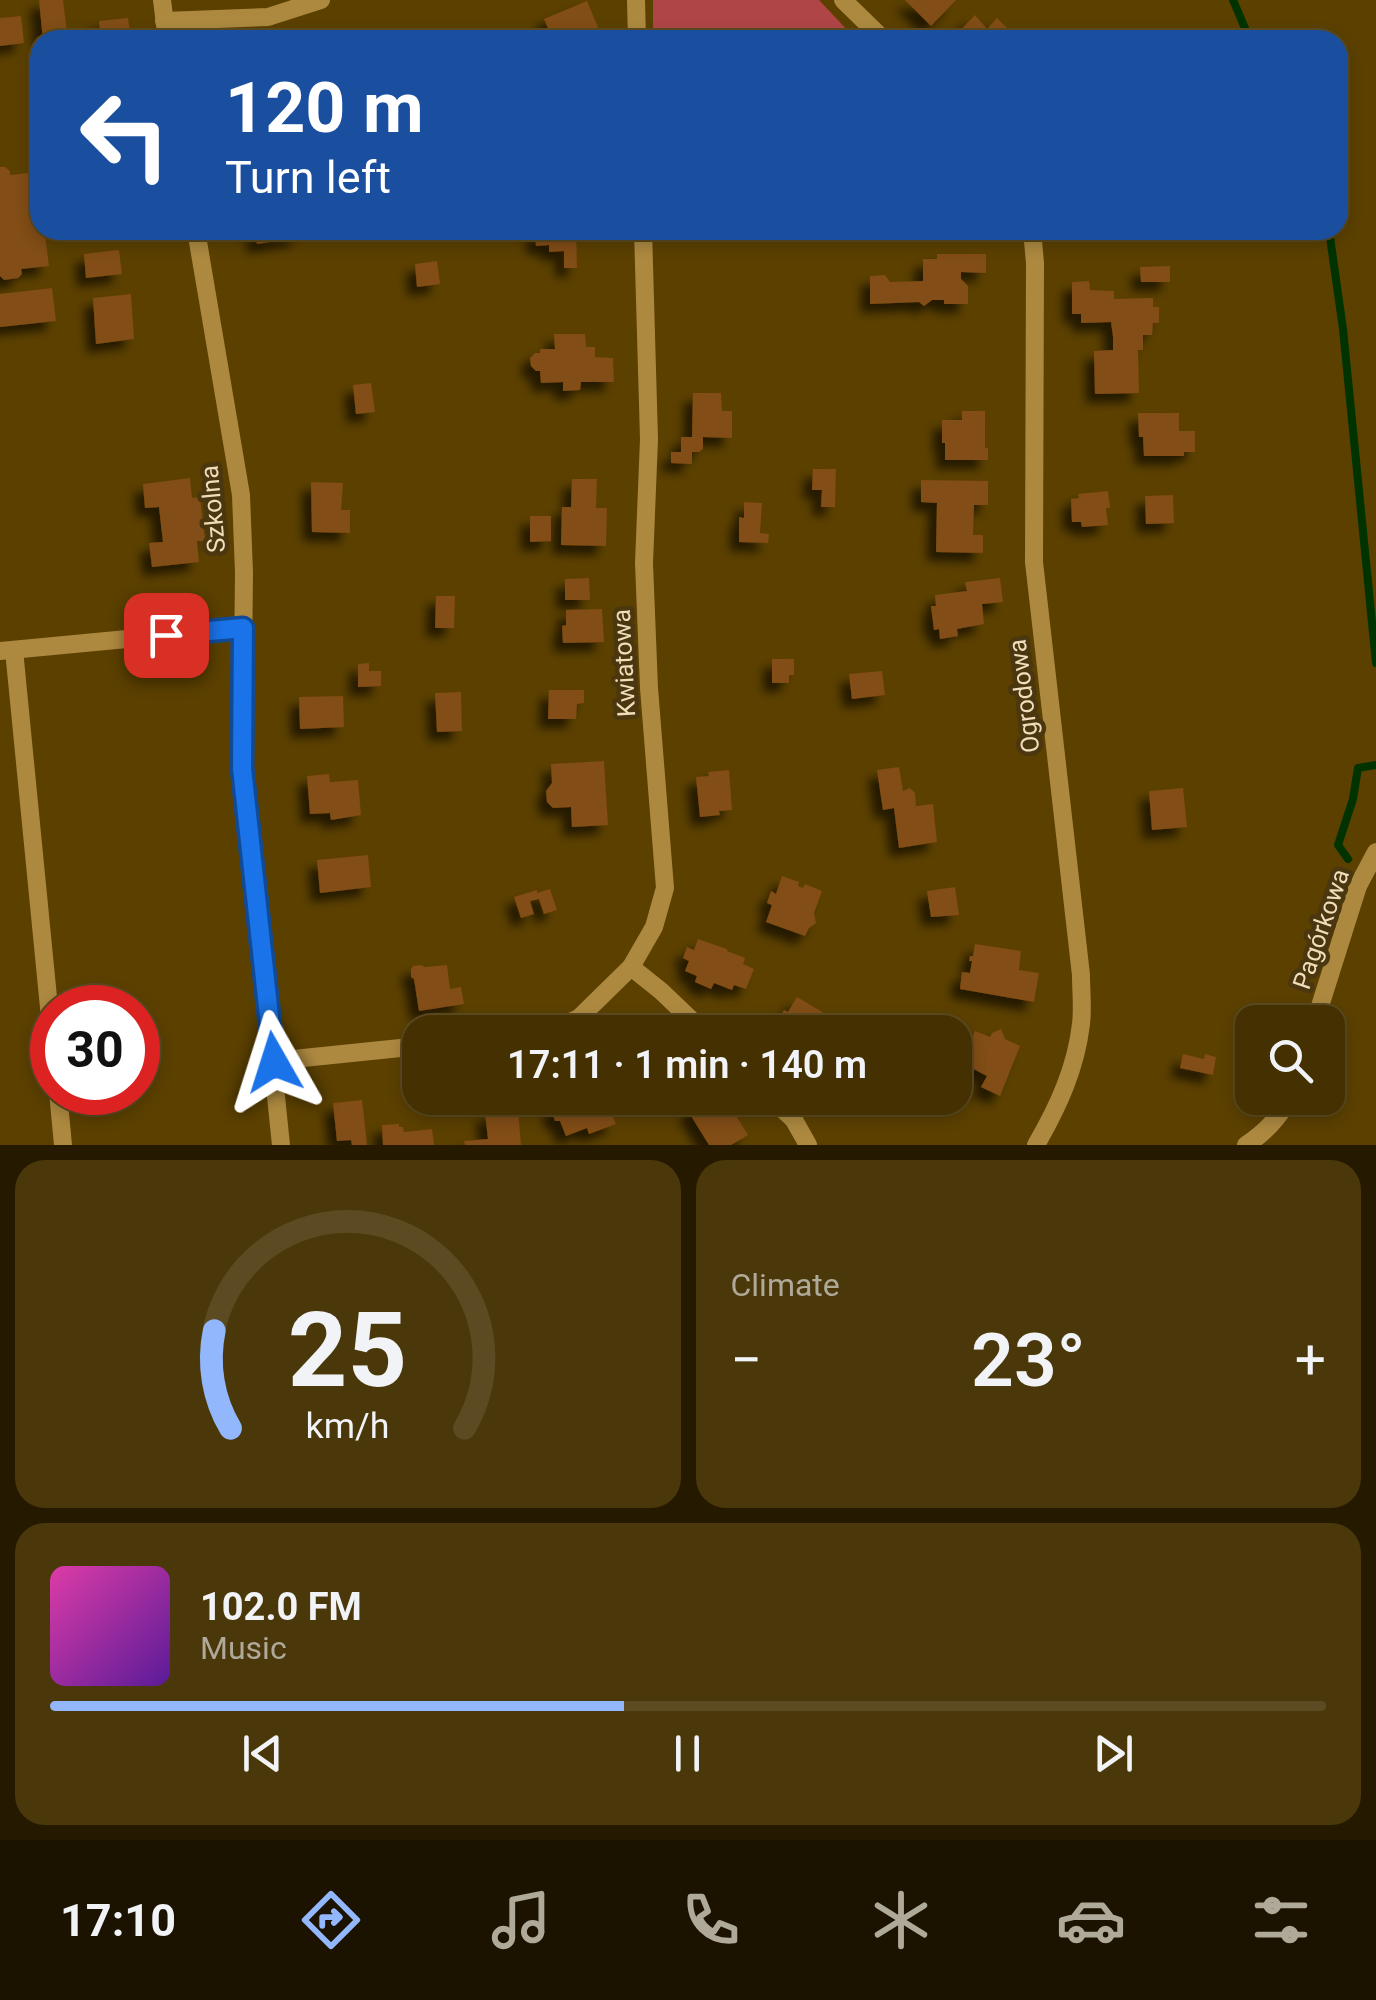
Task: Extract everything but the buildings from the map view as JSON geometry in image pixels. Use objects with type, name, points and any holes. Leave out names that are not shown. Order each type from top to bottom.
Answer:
[{"type":"street","points":[[162,0],[165,30]]},
{"type":"street","points":[[164,21],[268,16],[320,0]]},
{"type":"street","points":[[636,0],[637,30]]},
{"type":"street","points":[[843,0],[874,30]]},
{"type":"street","name":"Szkolna","points":[[198,240],[241,496],[242,768],[282,1145]]},
{"type":"street","name":"Kwiatowa","points":[[582,1015],[631,967],[654,927],[665,888],[648,688],[643,240]]},
{"type":"street","name":"Ogrodowa","points":[[1033,240],[1034,562],[1082,975],[1081,1023],[1073,1066],[1060,1101],[1036,1145]]},
{"type":"street","points":[[46,985],[7,650],[243,628]]},
{"type":"street","name":"Pagórkowa","points":[[1321,1005],[1358,886],[1376,852]]},
{"type":"street","points":[[631,967],[686,1015]]},
{"type":"street","points":[[274,1062],[402,1048]]},
{"type":"street","points":[[60,1115],[63,1145]]},
{"type":"street","points":[[789,1115],[808,1145]]},
{"type":"street","points":[[1246,1145],[1264,1133],[1280,1115]]},
{"type":"shaded area","points":[[653,0],[819,0],[847,30],[653,30]]},
{"type":"waterway","points":[[1233,0],[1246,30]]},
{"type":"waterway","points":[[1330,240],[1376,663]]},
{"type":"waterway","points":[[1348,859],[1338,845],[1358,768],[1376,765]]},
{"type":"route","points":[[166,635],[243,628],[242,768],[274,1062]]}]
